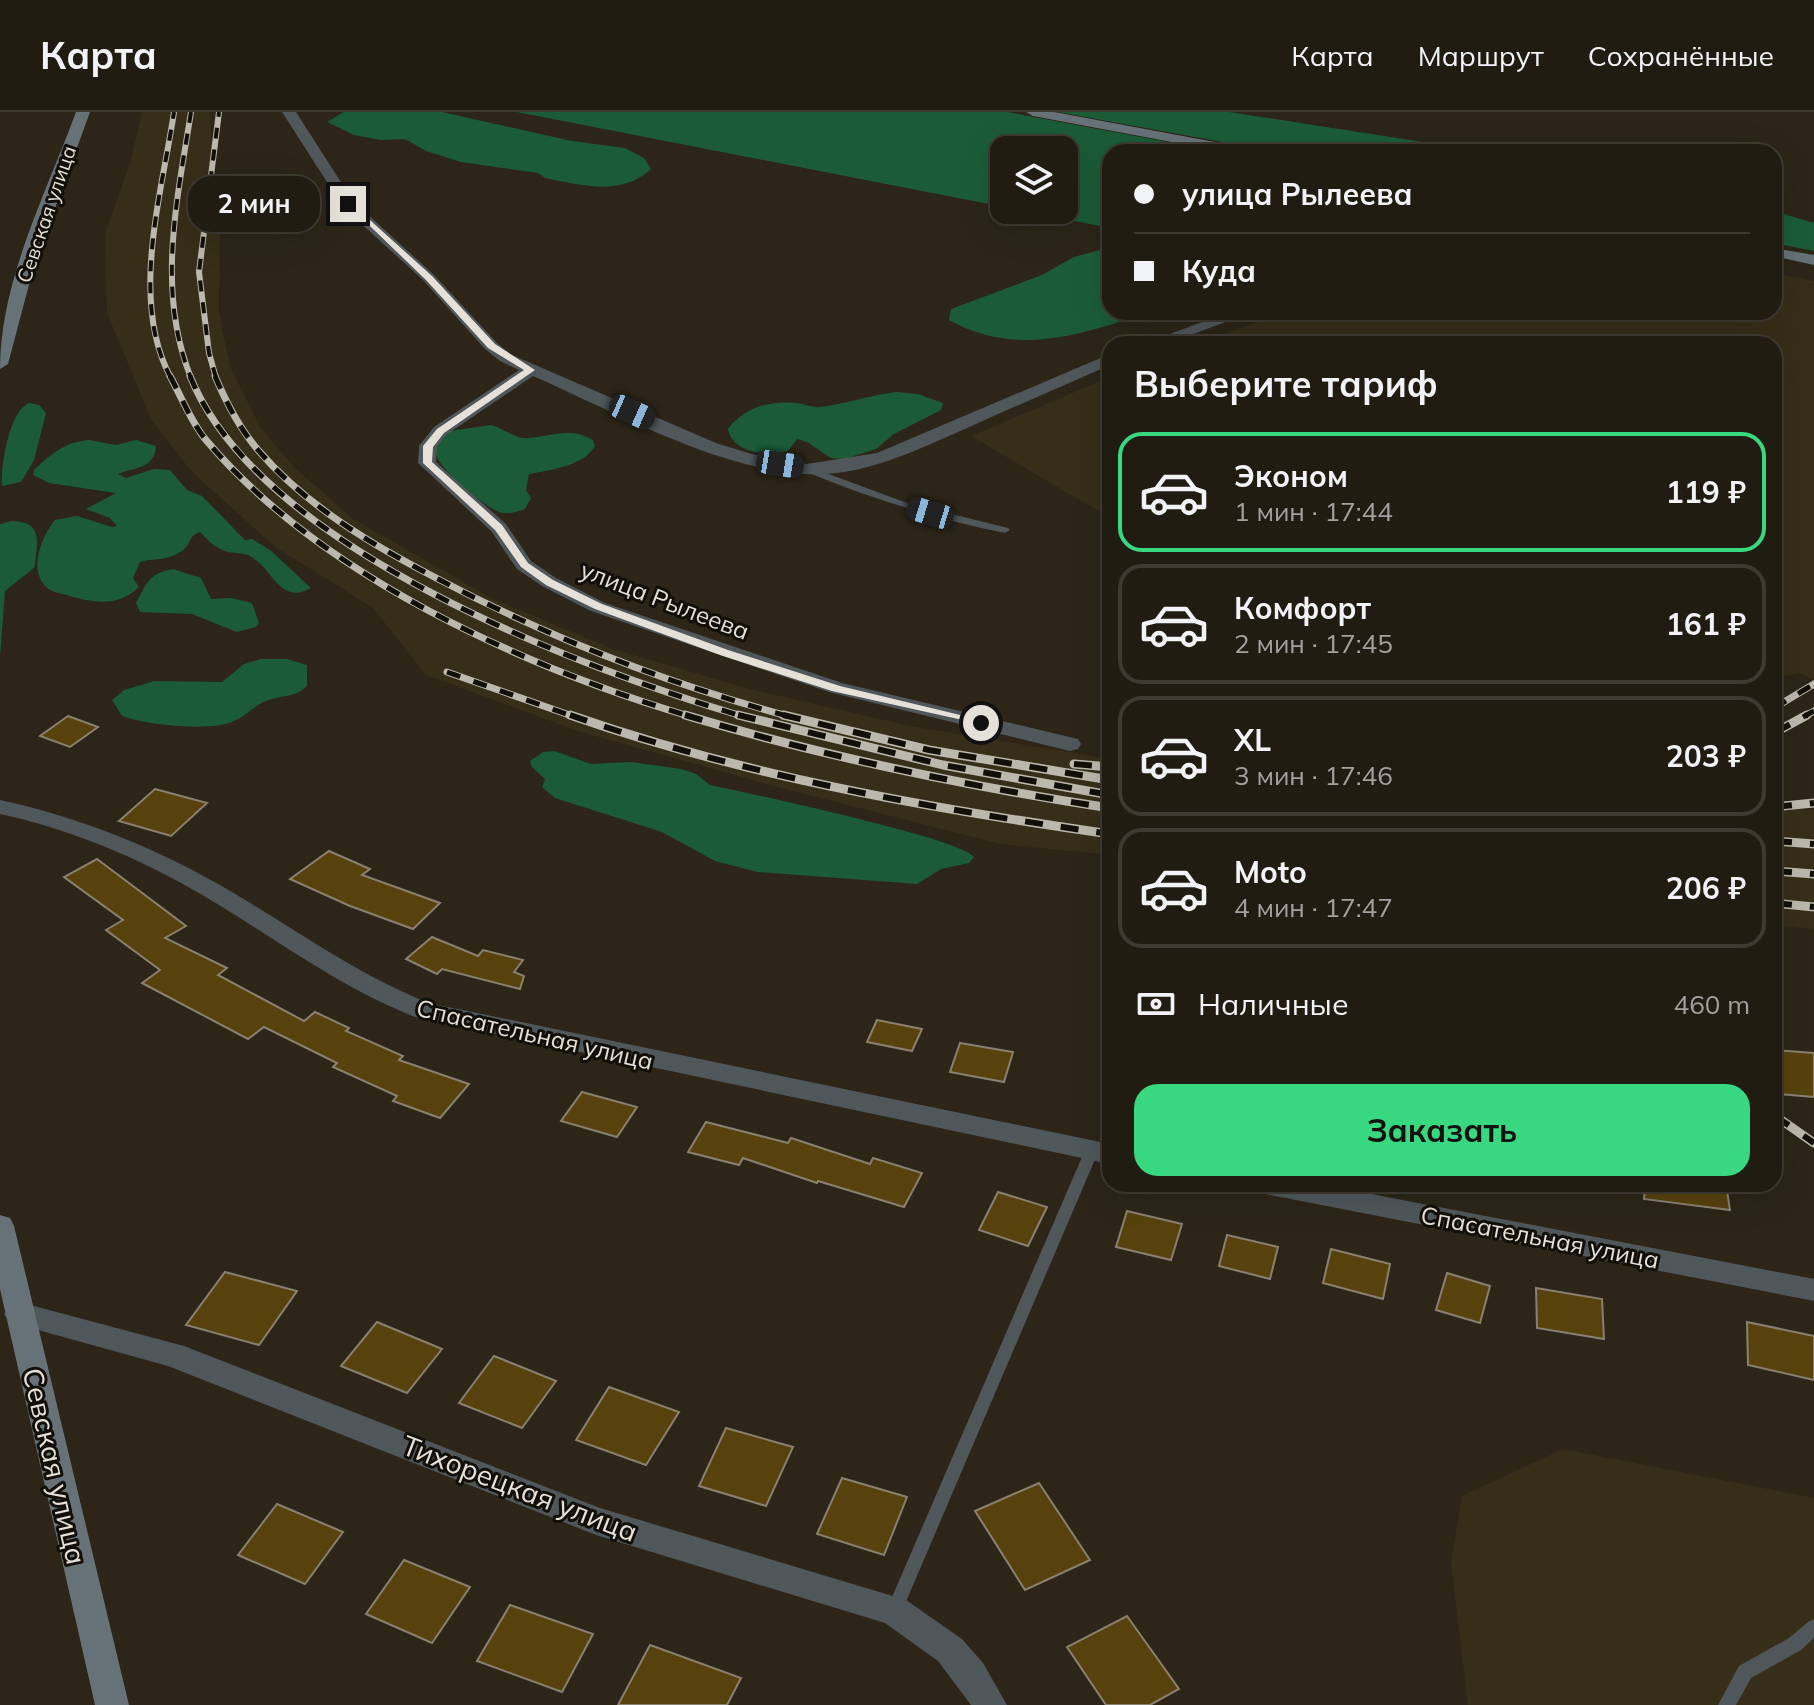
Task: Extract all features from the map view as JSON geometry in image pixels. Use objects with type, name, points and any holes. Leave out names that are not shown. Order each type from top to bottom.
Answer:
[{"type":"street","name":"Севская улица","points":[[0,364],[26,266],[83,112]]},
{"type":"street","points":[[289,112],[348,204],[429,278],[491,346],[530,370],[710,447],[752,460],[807,469],[882,458],[1102,362]]},
{"type":"street","points":[[1033,112],[1204,144]]},
{"type":"street","points":[[1782,254],[1814,260]]},
{"type":"street","points":[[1174,336],[1221,320]]},
{"type":"street","name":"улица Рылеева","points":[[530,370],[440,431],[428,446],[427,463],[499,528],[524,565],[549,582],[598,607],[738,657],[836,688],[1070,744]]},
{"type":"street","name":"Спасательная улица","points":[[0,807],[71,824],[151,857],[226,899],[331,967],[367,987],[424,1011],[1101,1152]]},
{"type":"street","name":"Спасательная улица","points":[[1306,1192],[1814,1290]]},
{"type":"street","name":"Севская улица","points":[[0,1226],[4,1260],[112,1705]]},
{"type":"street","name":"Тихорецкая улица","points":[[19,1314],[173,1355],[596,1521],[894,1611],[929,1631],[968,1667],[990,1705]]},
{"type":"lane","points":[[807,469],[887,501],[951,520],[1005,530]]},
{"type":"lane","points":[[894,1611],[1101,1152]]},
{"type":"lane","points":[[1727,1705],[1745,1672],[1795,1644],[1814,1627]]},
{"type":"shaded area","points":[[142,112],[209,112],[220,225],[219,312],[230,367],[260,427],[293,466],[353,519],[493,599],[613,649],[750,689],[910,726],[1102,758],[1102,854],[1000,844],[770,785],[581,732],[426,675],[373,608],[274,546],[191,471],[151,419],[107,313],[105,234],[131,160]]},
{"type":"shaded area","points":[[1782,275],[1814,281],[1814,680],[1799,673],[1782,676],[1782,336],[1218,336],[1264,320],[1782,320]]},
{"type":"shaded area","points":[[1102,380],[1102,513],[971,436]]},
{"type":"shaded area","points":[[1782,808],[1814,810],[1814,929],[1782,926]]},
{"type":"shaded area","points":[[1563,1449],[1814,1498],[1814,1705],[1468,1705],[1451,1563],[1462,1496]]},
{"type":"green space","points":[[344,112],[442,112],[572,141],[625,148],[644,158],[651,169],[639,178],[614,186],[600,187],[545,178],[538,173],[461,162],[426,151],[405,139],[381,140],[354,135],[327,122]]},
{"type":"green space","points":[[517,112],[1007,112],[1178,144],[1102,144],[1102,226],[1078,222],[1078,136],[990,136],[990,204]]},
{"type":"green space","points":[[1058,112],[1229,112],[1435,144],[1234,144]]},
{"type":"green space","points":[[1782,213],[1814,223],[1814,251],[1782,245]]},
{"type":"green space","points":[[1102,250],[1102,320],[1126,320],[1075,334],[1025,340],[1000,338],[949,320],[951,309],[1042,275],[1074,257]]},
{"type":"green space","points":[[896,392],[918,394],[943,403],[941,410],[894,434],[876,449],[844,459],[831,458],[797,439],[788,451],[752,451],[736,443],[728,429],[749,411],[767,404],[786,402],[821,407]]},
{"type":"green space","points":[[29,403],[39,405],[46,413],[34,460],[21,482],[2,486],[4,454],[11,428],[22,408]]},
{"type":"green space","points":[[491,425],[522,438],[576,434],[593,440],[595,446],[575,463],[529,474],[526,490],[531,498],[525,509],[502,513],[492,509],[458,482],[439,461],[436,452],[436,442],[450,431]]},
{"type":"green space","points":[[89,440],[116,445],[136,440],[156,446],[155,454],[148,463],[118,474],[126,478],[154,469],[170,470],[187,490],[202,496],[245,540],[252,539],[270,550],[311,588],[300,592],[284,589],[258,561],[244,554],[221,550],[200,532],[177,554],[140,562],[133,578],[139,587],[121,598],[93,601],[48,589],[37,567],[43,541],[55,520],[77,516],[117,526],[110,518],[86,509],[116,493],[49,483],[33,475],[34,470],[59,450]]},
{"type":"green space","points":[[22,522],[34,529],[37,549],[35,567],[5,591],[0,657],[0,524]]},
{"type":"green space","points":[[173,569],[201,578],[211,599],[231,598],[252,603],[259,623],[256,627],[237,632],[192,614],[140,612],[136,603],[149,581]]},
{"type":"green space","points":[[261,659],[286,659],[307,665],[307,686],[293,694],[262,703],[234,721],[211,726],[179,726],[133,719],[122,716],[112,700],[124,690],[154,681],[222,682],[244,664]]},
{"type":"green space","points":[[554,751],[591,764],[631,762],[681,769],[696,774],[710,785],[894,828],[960,849],[974,857],[969,863],[941,869],[917,884],[758,872],[715,861],[662,832],[555,798],[542,787],[545,779],[530,761],[543,752]]},
{"type":"building","points":[[68,716],[98,727],[70,747],[40,736]]},
{"type":"building","points":[[155,789],[207,803],[171,836],[119,821]]},
{"type":"building","points":[[329,851],[370,869],[362,875],[440,903],[413,929],[350,906],[290,879]]},
{"type":"building","points":[[97,859],[186,926],[165,938],[227,968],[218,975],[304,1021],[315,1012],[349,1028],[346,1031],[403,1056],[399,1060],[469,1084],[440,1118],[393,1101],[397,1096],[333,1067],[337,1063],[264,1027],[248,1039],[142,983],[160,970],[106,930],[123,920],[64,877]]},
{"type":"building","points":[[432,937],[478,956],[483,950],[523,960],[514,972],[524,976],[520,989],[442,969],[437,974],[406,959]]},
{"type":"building","points":[[877,1020],[922,1029],[912,1051],[867,1042]]},
{"type":"building","points":[[960,1043],[1013,1052],[1004,1082],[950,1072]]},
{"type":"building","points":[[1782,1051],[1814,1053],[1814,1097],[1782,1094]]},
{"type":"building","points":[[582,1092],[637,1107],[617,1137],[561,1121]]},
{"type":"building","points":[[706,1122],[788,1143],[791,1138],[870,1164],[873,1158],[922,1173],[904,1207],[743,1158],[739,1165],[688,1152]]},
{"type":"building","points":[[998,1192],[1047,1207],[1028,1246],[979,1230]]},
{"type":"building","points":[[1644,1192],[1727,1192],[1730,1210],[1644,1199]]},
{"type":"building","points":[[1127,1211],[1182,1224],[1171,1260],[1116,1247]]},
{"type":"building","points":[[1227,1235],[1278,1247],[1270,1279],[1219,1266]]},
{"type":"building","points":[[1331,1249],[1390,1264],[1383,1299],[1323,1283]]},
{"type":"building","points":[[225,1272],[297,1291],[259,1345],[186,1325]]},
{"type":"building","points":[[1447,1273],[1490,1286],[1480,1323],[1436,1310]]},
{"type":"building","points":[[1536,1288],[1602,1299],[1604,1339],[1537,1328]]},
{"type":"building","points":[[377,1322],[442,1349],[407,1393],[341,1366]]},
{"type":"building","points":[[1747,1322],[1814,1336],[1814,1380],[1748,1365]]},
{"type":"building","points":[[494,1356],[556,1381],[522,1428],[459,1403]]},
{"type":"building","points":[[609,1387],[679,1412],[646,1465],[576,1440]]},
{"type":"building","points":[[726,1428],[793,1447],[766,1506],[699,1486]]},
{"type":"building","points":[[842,1478],[907,1497],[884,1555],[817,1534]]},
{"type":"building","points":[[1039,1483],[1090,1560],[1025,1590],[975,1511]]},
{"type":"building","points":[[277,1504],[343,1532],[305,1584],[238,1555]]},
{"type":"building","points":[[404,1560],[470,1587],[432,1643],[366,1614]]},
{"type":"building","points":[[510,1605],[593,1634],[562,1692],[477,1661]]},
{"type":"building","points":[[1127,1616],[1179,1689],[1150,1705],[1106,1705],[1067,1647]]},
{"type":"building","points":[[650,1645],[741,1678],[727,1705],[618,1705]]},
{"type":"railway","points":[[171,378],[159,348],[152,315],[150,281],[152,246],[174,112]]},
{"type":"railway","points":[[191,112],[176,212],[172,279],[180,345],[191,377]]},
{"type":"railway","points":[[216,378],[209,353],[199,272],[219,112]]},
{"type":"railway","points":[[215,376],[245,433],[277,471],[343,524],[391,553],[482,601],[568,641],[656,675],[789,716]]},
{"type":"railway","points":[[191,377],[227,438],[282,495],[352,547],[431,593],[515,633],[598,667],[741,716]]},
{"type":"railway","points":[[171,378],[206,440],[253,489],[307,534],[366,574],[429,611],[494,643],[561,672],[691,717]]},
{"type":"railway","points":[[447,672],[575,717]]},
{"type":"railway","points":[[1782,703],[1814,684]]},
{"type":"railway","points":[[1803,717],[1814,711]]},
{"type":"railway","points":[[570,715],[702,756],[837,788],[1102,833]]},
{"type":"railway","points":[[685,715],[691,717]]},
{"type":"railway","points":[[783,715],[789,716]]},
{"type":"railway","points":[[1782,729],[1807,715]]},
{"type":"railway","points":[[741,716],[943,765],[1102,794]]},
{"type":"railway","points":[[741,716],[745,717]]},
{"type":"railway","points":[[789,716],[929,750],[1102,779]]},
{"type":"railway","points":[[691,717],[896,769],[1102,807]]},
{"type":"railway","points":[[1074,764],[1102,766]]},
{"type":"railway","points":[[1782,806],[1814,803]]},
{"type":"railway","points":[[1782,842],[1814,844]]},
{"type":"railway","points":[[1782,872],[1814,874]]},
{"type":"railway","points":[[1782,904],[1814,907]]},
{"type":"railway","points":[[1782,1121],[1814,1143]]},
{"type":"route","points":[[348,204],[429,278],[491,346],[530,370],[440,431],[428,446],[427,463],[499,528],[524,565],[549,582],[598,607],[724,652],[836,688],[981,723]]}]
